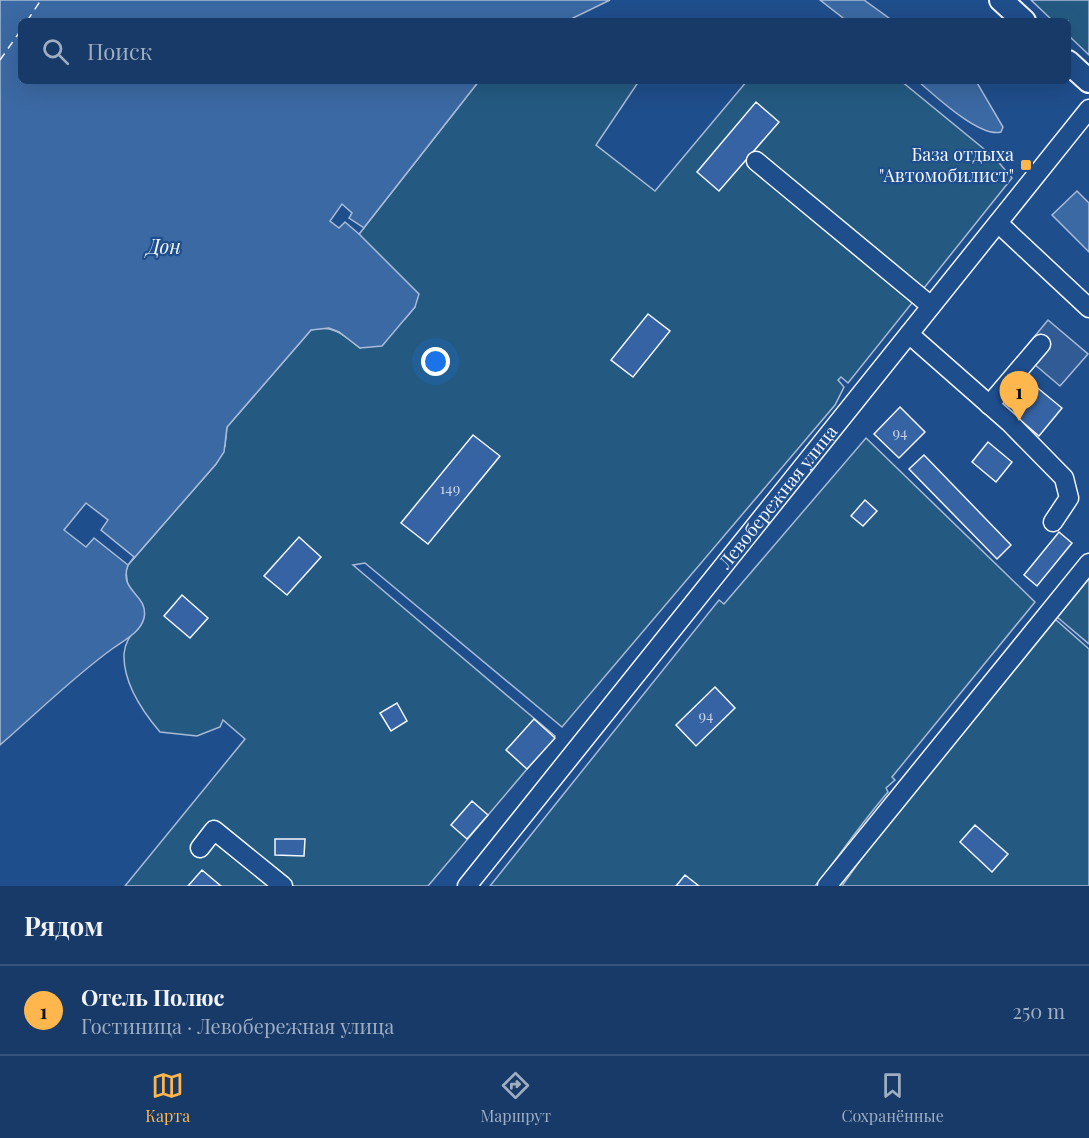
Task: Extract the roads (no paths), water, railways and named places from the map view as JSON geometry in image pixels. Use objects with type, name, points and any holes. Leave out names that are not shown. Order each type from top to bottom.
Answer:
[{"type":"main road","points":[[1001,0],[1021,18]]},
{"type":"main road","points":[[1071,65],[1089,81]]},
{"type":"street","name":"Левобережная улица","points":[[467,886],[1089,109]]},
{"type":"street","points":[[756,161],[931,306]]},
{"type":"street","points":[[998,223],[1089,308]]},
{"type":"street","points":[[909,334],[989,405],[1064,478],[1069,498],[1053,522]]},
{"type":"street","points":[[989,405],[1041,344]]},
{"type":"street","points":[[827,886],[1089,563]]},
{"type":"street","points":[[200,848],[214,830],[283,886]]},
{"type":"water","name":"Дон","points":[[0,0],[610,0],[573,18],[18,18],[18,84],[477,84],[359,234],[419,294],[415,307],[382,346],[360,348],[339,332],[329,328],[311,330],[227,427],[224,452],[216,464],[128,565],[127,581],[142,603],[144,610],[144,618],[139,628],[83,672],[0,745]]},
{"type":"water","points":[[820,0],[864,0],[889,18],[843,18]]},
{"type":"water","points":[[922,84],[978,84],[1003,127],[1001,132],[981,129],[946,105]]},
{"type":"water","points":[[1077,191],[1089,203],[1089,252],[1052,215]]},
{"type":"place","name":"База отдыха \"Автомобилист\"","points":[[1026,165]]},
{"type":"place","name":"Отель Полюс","points":[[1019,421]]}]
